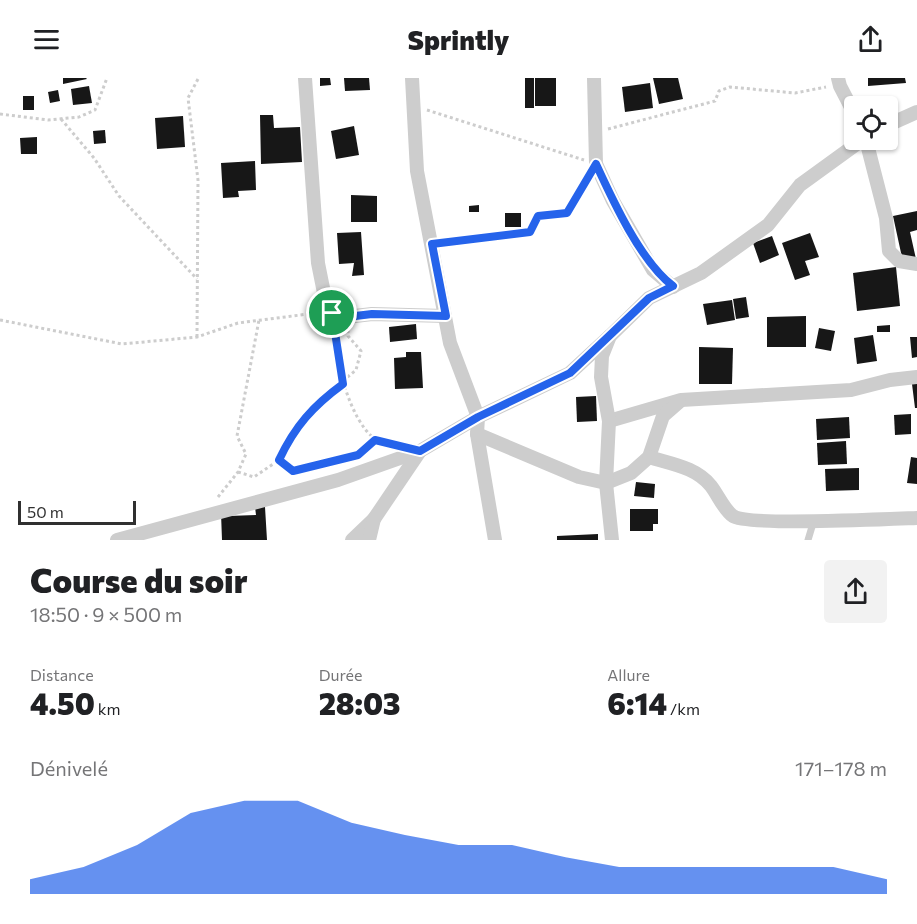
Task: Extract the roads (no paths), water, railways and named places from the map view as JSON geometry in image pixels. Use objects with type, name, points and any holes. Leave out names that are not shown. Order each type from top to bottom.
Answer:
[{"type":"street","points":[[305,78],[318,263],[325,298],[332,313],[347,317],[372,314],[446,316]]},
{"type":"street","points":[[412,78],[417,171],[450,343],[478,417],[477,434],[495,540]]},
{"type":"street","points":[[594,78],[596,164],[613,201],[654,270],[673,286]]},
{"type":"street","points":[[839,82],[846,96]]},
{"type":"street","points":[[898,121],[917,112]]},
{"type":"street","points":[[117,540],[338,480],[420,451],[478,417],[570,373],[649,298],[701,273],[768,225],[800,185],[850,150]]},
{"type":"street","points":[[867,150],[885,218],[889,251],[899,261],[917,264]]},
{"type":"street","points":[[610,336],[602,356],[601,377],[609,421],[606,483],[612,540]]},
{"type":"street","points":[[609,421],[681,400],[851,390],[890,380],[917,377]]},
{"type":"street","points":[[477,434],[579,477],[606,483],[631,473],[649,457],[663,416],[681,400]]},
{"type":"street","points":[[352,540],[374,519],[420,451]]},
{"type":"street","points":[[649,457],[692,470],[709,483],[733,516],[744,519],[917,518]]},
{"type":"street","points":[[369,540],[374,519]]},
{"type":"lane","points":[[808,540],[814,520]]}]
